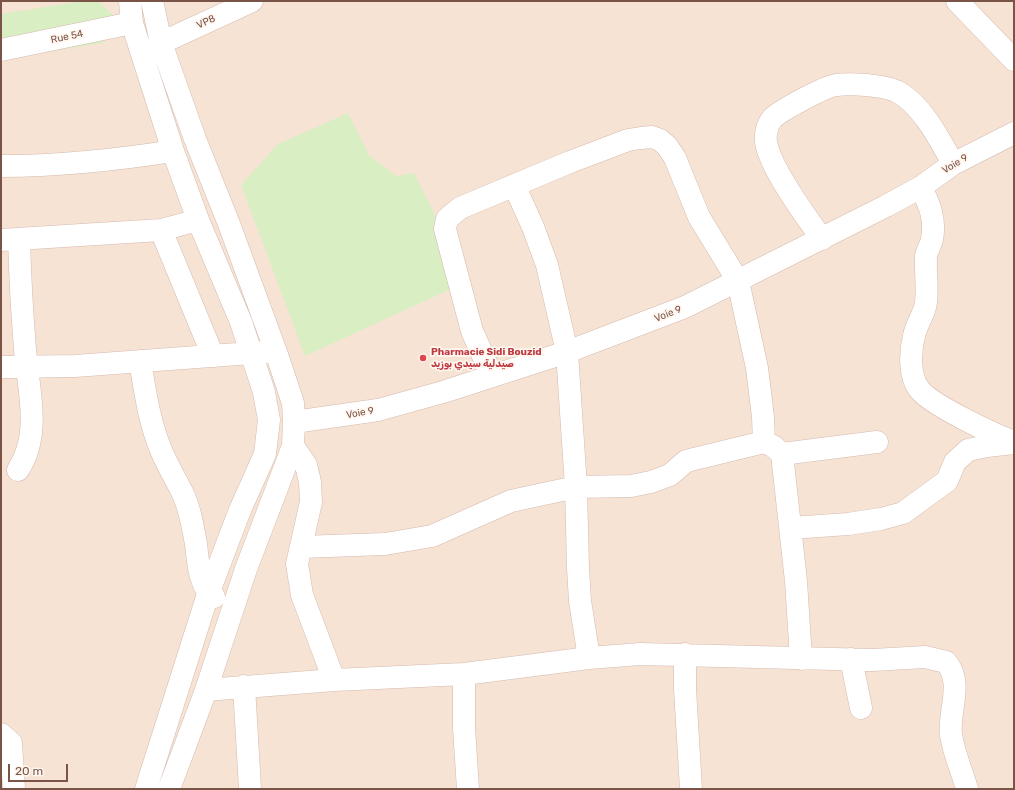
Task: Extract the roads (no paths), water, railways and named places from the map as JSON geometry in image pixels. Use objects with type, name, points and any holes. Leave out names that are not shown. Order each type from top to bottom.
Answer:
[{"type":"street","points":[[130,1],[132,23],[173,151],[198,220],[252,352],[264,392],[269,420],[265,454],[240,510],[208,594],[146,789]]},
{"type":"street","points":[[152,1],[161,43],[195,139],[229,224],[276,352],[292,403],[294,422],[293,446],[232,608],[206,690],[169,789]]},
{"type":"street","name":"VP8","points":[[161,43],[252,1]]},
{"type":"street","points":[[957,1],[1014,60]]},
{"type":"street","name":"Rue 54","points":[[1,50],[132,23]]},
{"type":"street","points":[[822,239],[784,181],[770,154],[766,142],[766,131],[771,120],[788,108],[835,85],[859,84],[895,90],[910,100],[929,124],[954,164]]},
{"type":"street","name":"Voie 9","points":[[294,422],[378,410],[443,392],[567,352],[685,307],[822,239],[921,187],[954,164],[1014,133]]},
{"type":"street","points":[[492,376],[472,332],[445,229],[447,219],[460,208],[514,185],[628,140],[652,138],[660,140],[667,146],[675,158],[699,217],[738,281],[757,368],[763,417],[764,442]]},
{"type":"street","points":[[1,166],[47,166],[90,163],[173,151]]},
{"type":"street","points":[[514,185],[533,226],[546,265],[567,352],[576,487],[578,568],[581,607],[589,658]]},
{"type":"street","points":[[921,187],[932,210],[933,221],[932,239],[927,254],[925,268],[927,301],[914,337],[912,364],[913,378],[919,390],[954,413],[1014,443]]},
{"type":"street","points":[[18,470],[26,458],[32,423],[10,240],[161,230],[198,220]]},
{"type":"street","points":[[161,230],[213,356]]},
{"type":"street","points":[[1,367],[76,366],[252,352],[276,352]]},
{"type":"street","points":[[140,361],[147,405],[153,428],[161,451],[183,494],[189,511],[198,560],[208,594],[232,608]]},
{"type":"street","points":[[954,413],[968,450]]},
{"type":"street","points":[[301,547],[385,544],[432,536],[511,502],[576,487],[631,486],[651,482],[670,475],[686,461],[764,442],[773,446],[782,454],[791,528],[801,659]]},
{"type":"street","points":[[782,454],[877,442]]},
{"type":"street","points":[[791,528],[848,524],[881,519],[903,513],[947,481],[955,462],[968,450],[1014,443]]},
{"type":"street","points":[[293,446],[306,465],[310,482],[311,502],[297,564],[302,595],[334,680]]},
{"type":"street","points":[[206,690],[334,680],[464,674],[589,658],[640,654],[873,660],[925,657],[946,662],[953,673],[954,686],[951,735],[967,789]]},
{"type":"street","points":[[685,654],[685,689],[691,789]]},
{"type":"street","points":[[851,659],[861,708]]},
{"type":"street","points":[[464,674],[464,728],[468,789]]},
{"type":"street","points":[[244,686],[250,789]]},
{"type":"street","points":[[1,734],[10,742],[14,789]]},
{"type":"place","name":"Pharmacie Sidi Bouzid صيدلية سيدي بوزيد","points":[[423,358]]}]
